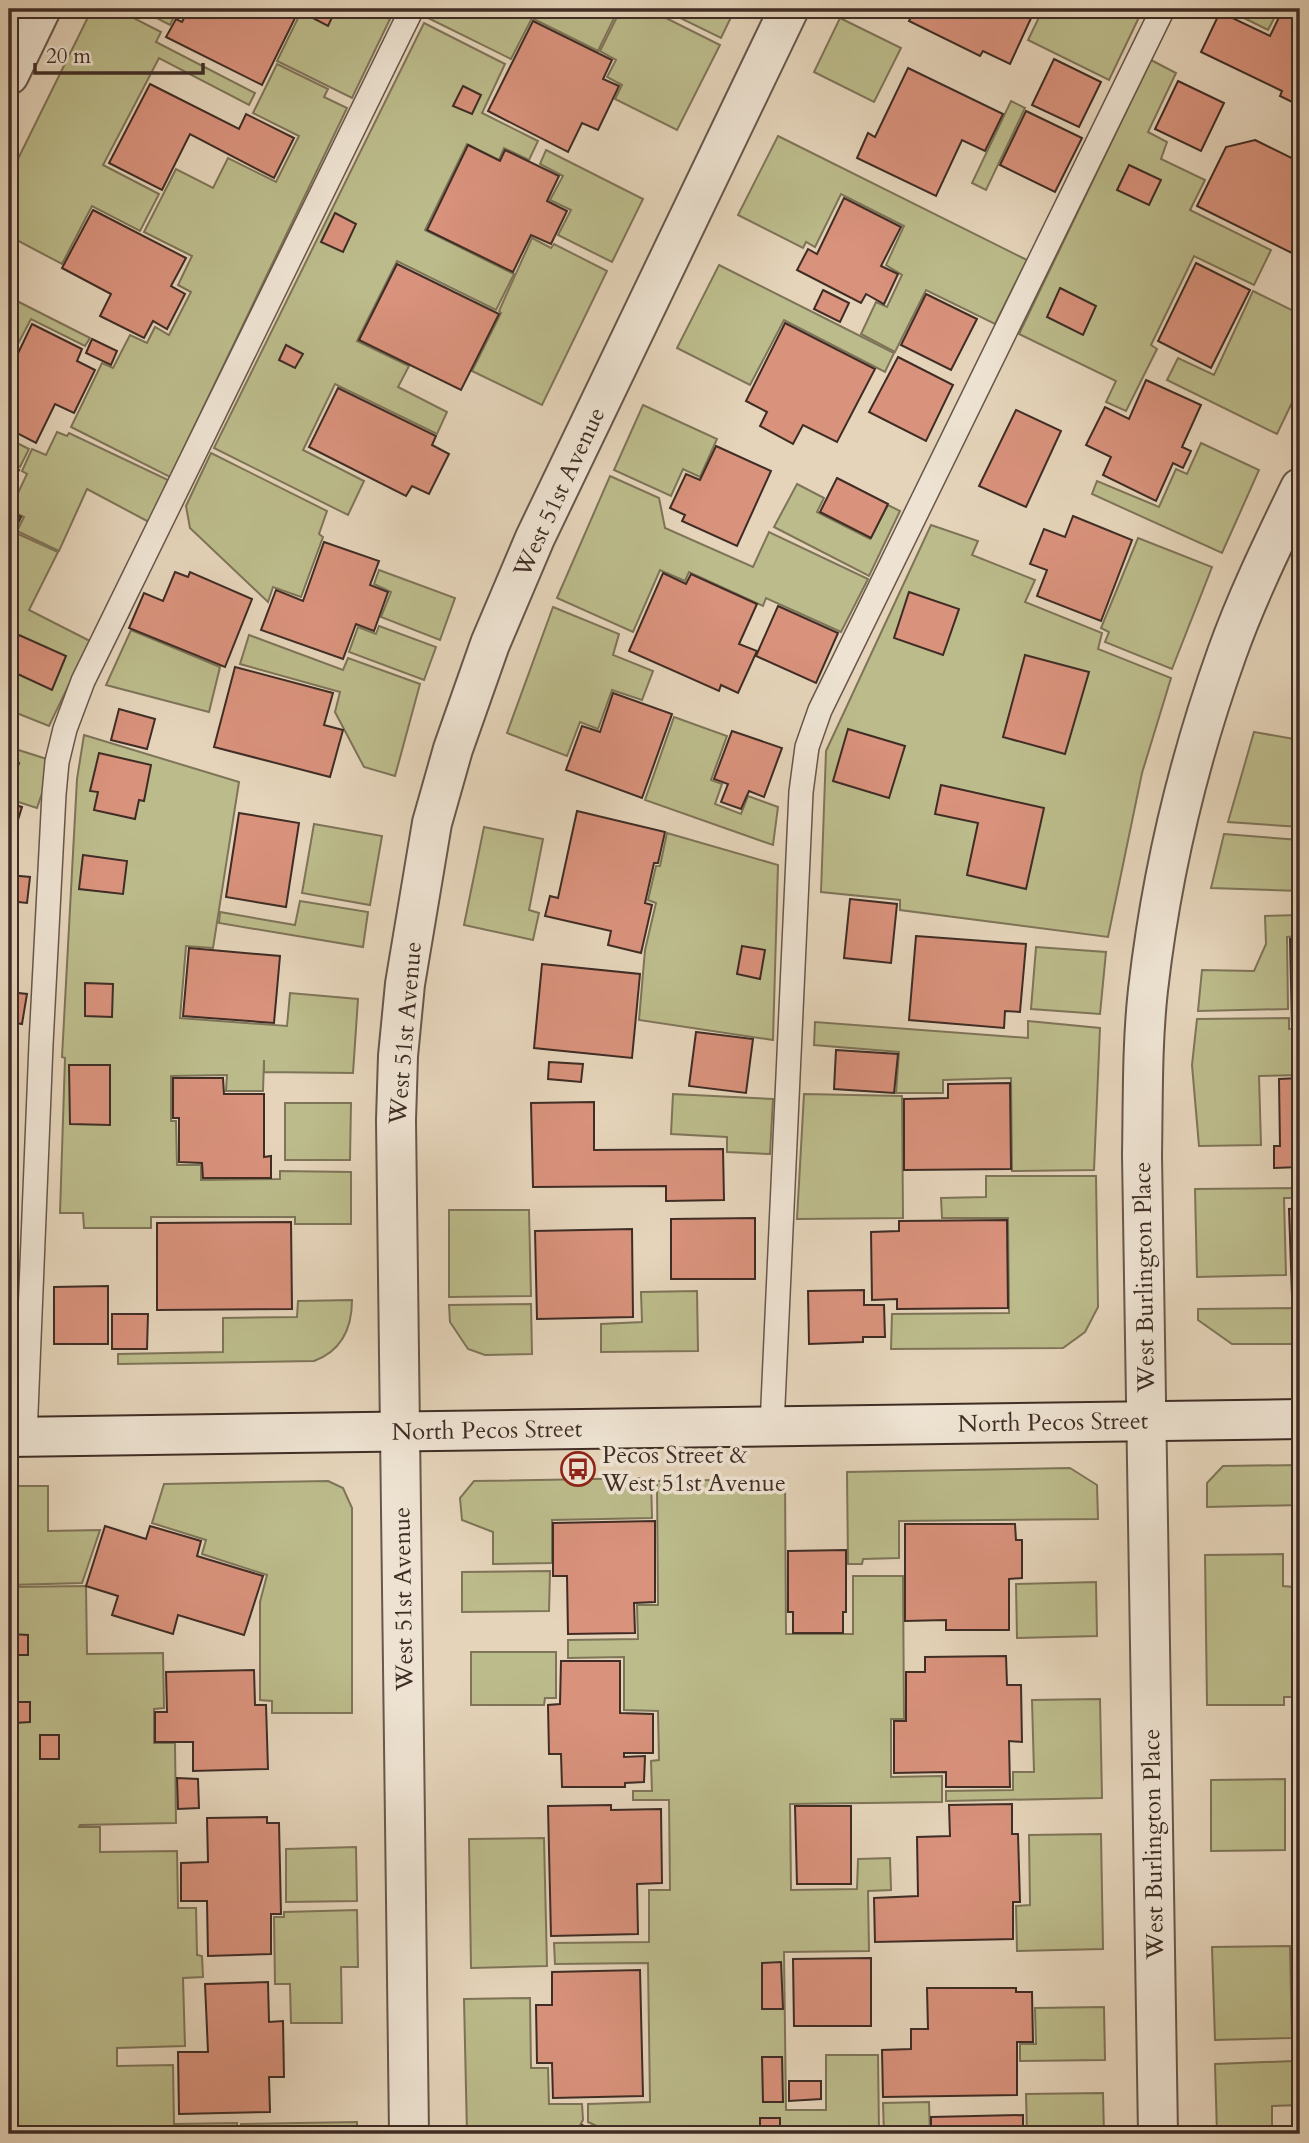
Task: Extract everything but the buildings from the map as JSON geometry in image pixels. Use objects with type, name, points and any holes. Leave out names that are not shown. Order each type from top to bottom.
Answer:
[{"type":"street","points":[[9,75],[41,9]]},
{"type":"street","name":"West 51st Avenue","points":[[408,2134],[398,1056],[405,984],[432,822],[453,749],[514,585],[789,9]]},
{"type":"street","name":"West Burlington Place","points":[[1158,2134],[1142,1143],[1148,993],[1159,906],[1180,812],[1227,653],[1272,546],[1300,488]]},
{"type":"street","name":"North Pecos Street","points":[[17,1437],[1300,1419]]},
{"type":"lane","points":[[17,1437],[54,794],[57,762],[65,729],[83,681],[412,9]]},
{"type":"lane","points":[[772,1426],[801,792],[807,747],[826,697],[1163,9]]},
{"type":"shaded area","points":[[92,9],[116,9],[161,32],[156,42],[255,93],[249,105],[159,58],[103,165],[159,194],[140,231],[92,206],[62,264],[9,236],[9,177]]},
{"type":"shaded area","points":[[139,9],[185,9],[180,17],[175,15],[170,25]]},
{"type":"shaded area","points":[[301,9],[381,9],[378,14],[390,19],[352,98],[277,61]]},
{"type":"shaded area","points":[[430,9],[618,10],[598,51],[532,18],[511,59],[426,17]]},
{"type":"shaded area","points":[[621,9],[648,9],[720,45],[677,130],[615,99],[622,85],[607,77],[616,60],[600,51]]},
{"type":"shaded area","points":[[662,9],[735,9],[721,38]]},
{"type":"shaded area","points":[[1043,9],[1143,9],[1109,80],[1028,40]]},
{"type":"shaded area","points":[[1244,9],[1279,9],[1268,30],[1240,16]]},
{"type":"shaded area","points":[[840,18],[901,48],[874,102],[814,72]]},
{"type":"shaded area","points":[[424,23],[505,64],[482,113],[538,141],[529,160],[504,148],[499,160],[467,144],[425,230],[514,274],[496,310],[397,261],[357,341],[409,366],[398,387],[447,412],[437,434],[335,384],[303,450],[364,481],[348,515],[214,448]]},
{"type":"shaded area","points":[[1151,60],[1176,73],[1148,132],[1167,142],[1161,159],[1205,180],[1190,210],[1271,250],[1254,285],[1194,256],[1151,345],[1157,349],[1126,411],[1106,402],[1116,381],[1019,334]]},
{"type":"shaded area","points":[[277,64],[328,89],[324,97],[347,108],[170,477],[71,427],[102,363],[113,368],[130,335],[147,343],[155,327],[169,335],[191,292],[178,285],[192,256],[144,232],[176,169],[213,188],[228,158],[276,182],[299,136],[253,113]]},
{"type":"shaded area","points":[[1011,101],[1025,108],[986,190],[972,183]]},
{"type":"shaded area","points":[[778,136],[1027,260],[995,324],[926,290],[895,352],[861,334],[876,302],[887,307],[902,275],[886,265],[904,226],[841,194],[815,247],[806,242],[803,248],[738,215]]},
{"type":"shaded area","points":[[546,150],[643,199],[612,262],[558,235],[571,210],[550,200],[563,176],[540,164]]},
{"type":"shaded area","points":[[532,238],[551,248],[554,244],[607,271],[542,405],[472,371],[501,313],[499,311]]},
{"type":"shaded area","points":[[719,265],[894,353],[885,372],[784,320],[750,385],[677,348]]},
{"type":"shaded area","points":[[1253,291],[1300,314],[1300,386],[1277,434],[1167,380],[1178,358],[1214,375]]},
{"type":"shaded area","points":[[9,297],[90,338],[85,346],[31,319],[9,361]]},
{"type":"shaded area","points":[[643,405],[717,439],[700,477],[683,469],[671,496],[614,470]]},
{"type":"shaded area","points":[[57,432],[67,436],[69,433],[168,480],[149,522],[87,489],[59,551],[17,531],[24,517],[10,510],[27,474],[22,471],[32,449],[46,455]]},
{"type":"shaded area","points":[[9,439],[29,449],[20,467],[9,461]]},
{"type":"shaded area","points":[[1201,443],[1259,470],[1222,553],[1092,494],[1097,481],[1159,507],[1176,469],[1187,474]]},
{"type":"shaded area","points":[[211,453],[327,511],[319,534],[323,537],[301,597],[273,587],[268,602],[190,528],[186,506]]},
{"type":"shaded area","points":[[610,476],[659,498],[665,528],[753,567],[769,532],[868,579],[841,632],[766,598],[763,606],[689,572],[685,581],[660,570],[633,632],[557,598]]},
{"type":"shaded area","points":[[797,484],[824,498],[817,512],[870,539],[888,505],[900,511],[869,576],[774,527]]},
{"type":"shaded area","points":[[931,525],[978,541],[972,555],[1035,580],[1025,602],[1102,633],[1098,649],[1171,678],[1142,773],[1108,937],[900,910],[900,900],[821,892],[826,751]]},
{"type":"shaded area","points":[[16,533],[58,552],[29,610],[90,641],[49,726],[9,710],[9,549]]},
{"type":"shaded area","points":[[1138,538],[1212,567],[1172,669],[1105,642],[1109,632],[1101,628]]},
{"type":"shaded area","points":[[379,570],[455,598],[440,640],[381,617],[391,592],[374,584]]},
{"type":"shaded area","points":[[553,607],[619,634],[613,655],[653,671],[642,700],[612,690],[598,729],[580,722],[567,756],[507,733]]},
{"type":"shaded area","points":[[379,626],[436,647],[424,680],[349,652],[358,627],[376,634]]},
{"type":"shaded area","points":[[131,630],[220,667],[209,712],[106,685]]},
{"type":"shaded area","points":[[249,635],[343,670],[348,658],[420,684],[395,776],[364,767],[335,712],[340,692],[240,664]]},
{"type":"shaded area","points":[[674,717],[727,736],[711,780],[722,784],[715,804],[741,814],[748,796],[778,807],[773,845],[645,800]]},
{"type":"shaded area","points":[[1254,732],[1300,740],[1300,827],[1228,822]]},
{"type":"shaded area","points":[[84,735],[239,782],[213,948],[186,946],[180,1018],[287,1026],[290,993],[358,999],[353,1073],[264,1072],[264,1060],[263,1091],[226,1091],[227,1075],[171,1076],[171,1121],[176,1121],[177,1165],[201,1165],[201,1180],[280,1179],[280,1171],[351,1172],[351,1224],[295,1224],[295,1217],[151,1217],[151,1228],[84,1228],[83,1213],[60,1213],[65,1058],[62,1057],[77,779]]},
{"type":"shaded area","points":[[9,747],[53,761],[37,808],[9,799]]},
{"type":"shaded area","points":[[314,824],[382,836],[370,905],[302,893]]},
{"type":"shaded area","points":[[484,827],[543,839],[529,910],[539,913],[533,940],[464,925]]},
{"type":"shaded area","points":[[667,833],[778,865],[773,1040],[639,1020],[645,950],[656,903],[648,900],[656,866],[660,866]]},
{"type":"shaded area","points":[[1224,834],[1300,840],[1300,891],[1211,888]]},
{"type":"shaded area","points":[[300,901],[368,912],[363,947],[219,923],[220,912],[295,925]]},
{"type":"shaded area","points":[[1300,915],[1300,936],[1287,937],[1288,1009],[1198,1011],[1202,970],[1254,971],[1266,944],[1265,916]]},
{"type":"shaded area","points":[[1036,947],[1106,952],[1100,1014],[1031,1009]]},
{"type":"shaded area","points":[[1289,1018],[1289,1029],[1300,1028],[1300,1075],[1259,1076],[1261,1145],[1199,1146],[1192,1065],[1197,1019]]},
{"type":"shaded area","points":[[1028,1021],[1100,1028],[1094,1170],[1012,1171],[1011,1078],[943,1080],[943,1093],[896,1093],[899,1052],[814,1045],[815,1022],[1028,1038]]},
{"type":"shaded area","points":[[673,1094],[773,1099],[770,1154],[727,1152],[727,1137],[671,1134]]},
{"type":"shaded area","points":[[804,1094],[902,1096],[903,1218],[797,1219]]},
{"type":"shaded area","points":[[285,1103],[351,1103],[350,1160],[285,1160]]},
{"type":"shaded area","points":[[986,1176],[1096,1176],[1098,1307],[1085,1332],[1063,1348],[891,1349],[892,1314],[1009,1313],[1008,1218],[942,1218],[941,1198],[986,1197]]},
{"type":"shaded area","points":[[1300,1188],[1300,1198],[1284,1198],[1286,1275],[1197,1277],[1195,1189]]},
{"type":"shaded area","points":[[449,1210],[529,1210],[531,1296],[449,1297]]},
{"type":"shaded area","points":[[697,1291],[698,1351],[601,1352],[601,1324],[642,1322],[641,1292]]},
{"type":"shaded area","points":[[352,1300],[350,1320],[343,1337],[331,1351],[314,1361],[118,1364],[118,1354],[223,1352],[223,1318],[297,1317],[298,1301]]},
{"type":"shaded area","points":[[531,1304],[532,1354],[485,1355],[468,1349],[450,1322],[449,1305]]},
{"type":"shaded area","points":[[1300,1308],[1300,1344],[1232,1344],[1198,1320],[1198,1309]]},
{"type":"shaded area","points":[[1300,1465],[1300,1505],[1207,1507],[1207,1483],[1223,1466]]},
{"type":"shaded area","points":[[1070,1468],[1097,1485],[1098,1519],[899,1521],[899,1558],[863,1559],[862,1564],[848,1564],[847,1472]]},
{"type":"shaded area","points":[[651,1478],[652,1518],[552,1520],[552,1563],[493,1564],[493,1532],[462,1520],[460,1498],[474,1481]]},
{"type":"shaded area","points":[[785,1479],[786,1634],[853,1634],[853,1576],[903,1576],[904,1719],[891,1719],[891,1777],[942,1776],[942,1802],[790,1804],[791,1890],[857,1889],[858,1859],[890,1858],[891,1890],[868,1891],[869,1951],[784,1952],[786,2110],[826,2110],[826,2055],[878,2055],[879,2134],[654,2134],[645,2129],[642,2134],[614,2134],[588,2122],[588,2104],[650,2102],[648,1963],[555,1964],[554,1943],[649,1942],[649,1890],[670,1890],[669,1800],[633,1800],[633,1791],[652,1791],[651,1761],[659,1760],[658,1711],[624,1710],[624,1657],[568,1658],[568,1640],[638,1639],[637,1605],[658,1605],[657,1481]]},
{"type":"shaded area","points":[[328,1481],[343,1488],[352,1508],[352,1713],[272,1713],[272,1701],[260,1700],[260,1602],[267,1575],[202,1554],[206,1540],[152,1523],[164,1484]]},
{"type":"shaded area","points":[[9,1486],[48,1486],[48,1531],[100,1530],[82,1583],[9,1585]]},
{"type":"shaded area","points":[[1283,1554],[1283,1586],[1294,1587],[1294,1627],[1300,1627],[1300,1663],[1295,1664],[1296,1697],[1284,1697],[1284,1705],[1207,1705],[1205,1555]]},
{"type":"shaded area","points":[[550,1571],[549,1611],[462,1612],[462,1572]]},
{"type":"shaded area","points":[[1096,1582],[1097,1636],[1017,1638],[1016,1584]]},
{"type":"shaded area","points":[[86,1586],[87,1654],[163,1653],[164,1708],[154,1709],[154,1743],[175,1743],[176,1823],[79,1827],[100,1827],[100,1852],[177,1851],[178,1908],[196,1908],[197,1955],[202,1956],[203,1977],[183,1978],[185,2046],[117,2048],[117,2066],[173,2065],[174,2124],[237,2123],[237,2134],[9,2134],[9,1587]]},
{"type":"shaded area","points":[[471,1652],[556,1652],[556,1698],[545,1698],[544,1705],[471,1705]]},
{"type":"shaded area","points":[[1100,1699],[1102,1798],[946,1801],[946,1791],[1013,1790],[1013,1772],[1034,1772],[1032,1700]]},
{"type":"shaded area","points":[[1285,1779],[1285,1850],[1211,1851],[1211,1780]]},
{"type":"shaded area","points":[[1101,1834],[1103,1949],[1017,1951],[1016,1906],[1030,1905],[1029,1835]]},
{"type":"shaded area","points":[[544,1838],[547,1966],[471,1968],[469,1839]]},
{"type":"shaded area","points":[[356,1847],[357,1901],[286,1902],[286,1849]]},
{"type":"shaded area","points":[[357,1910],[358,1967],[341,1967],[342,2023],[291,2023],[290,1984],[275,1984],[274,1917],[284,1917],[284,1912]]},
{"type":"shaded area","points":[[1290,1946],[1292,2038],[1215,2040],[1212,1947]]},
{"type":"shaded area","points":[[530,1998],[531,2068],[548,2068],[549,2104],[582,2104],[583,2120],[575,2134],[467,2134],[464,1999]]},
{"type":"shaded area","points":[[1104,2007],[1105,2060],[1020,2061],[1020,2044],[1036,2044],[1035,2008]]},
{"type":"shaded area","points":[[1294,2061],[1294,2072],[1300,2072],[1300,2105],[1272,2106],[1272,2134],[1217,2134],[1215,2064]]},
{"type":"shaded area","points":[[1103,2093],[1104,2134],[1027,2134],[1026,2094]]},
{"type":"shaded area","points":[[929,2102],[930,2134],[884,2134],[883,2103]]},
{"type":"shaded area","points":[[357,2122],[357,2134],[241,2134],[241,2124]]},
{"type":"place","name":"Pecos Street & West 51st Avenue","points":[[578,1469]]}]
